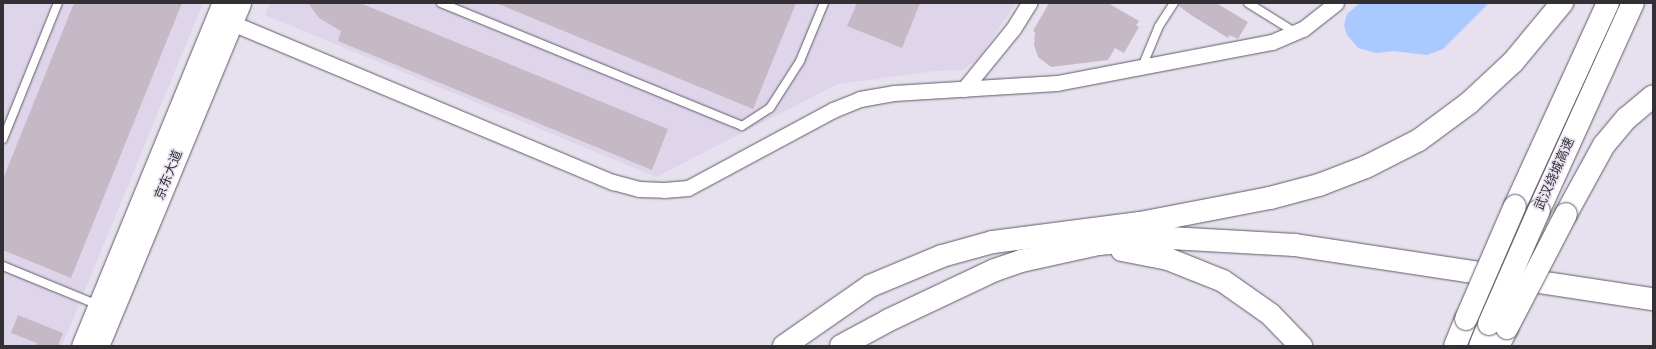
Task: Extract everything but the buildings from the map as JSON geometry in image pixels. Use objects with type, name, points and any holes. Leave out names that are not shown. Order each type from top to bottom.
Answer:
[{"type":"highway","points":[[784,346],[870,286],[942,256],[993,242],[1140,223],[1295,192],[1343,177],[1393,155],[1443,124],[1469,103],[1513,62],[1562,3]]},
{"type":"highway","name":"武汉绕城高速","points":[[1455,346],[1515,206],[1608,3]]},
{"type":"highway","name":"武汉绕城高速","points":[[1480,346],[1498,332],[1539,210],[1633,3]]},
{"type":"highway","points":[[1498,332],[1604,145],[1627,118],[1653,96]]},
{"type":"highway","points":[[1140,223],[1304,233],[1653,286]]},
{"type":"highway","points":[[841,346],[889,320],[995,270],[1071,249],[1170,238],[1250,241],[1339,251],[1653,299]]},
{"type":"highway","points":[[1071,249],[1135,252],[1168,259],[1206,273],[1255,302],[1283,325],[1302,346]]},
{"type":"main road","name":"京东大道","points":[[82,346],[223,3]]},
{"type":"main road","name":"京东大道","points":[[98,346],[240,3]]},
{"type":"street","points":[[964,89],[1013,28],[1029,3]]},
{"type":"street","points":[[232,23],[612,182],[652,190],[688,188],[833,110],[860,99],[894,93],[1057,83],[1272,42],[1296,33],[1336,3]]},
{"type":"lane","points":[[3,139],[58,3]]},
{"type":"lane","points":[[441,3],[742,126],[770,108],[800,61],[824,3]]},
{"type":"lane","points":[[1142,67],[1159,26],[1174,3]]},
{"type":"lane","points":[[1248,3],[1296,33]]},
{"type":"lane","points":[[3,266],[98,305]]},
{"type":"shaded area","points":[[3,3],[203,3],[62,346],[3,346]]},
{"type":"shaded area","points":[[270,3],[1016,3],[978,59],[962,70],[935,71],[838,84],[656,177],[265,15]]},
{"type":"water","points":[[1360,3],[1489,3],[1443,49],[1427,55],[1393,51],[1376,53],[1358,48],[1347,35],[1344,25],[1347,14]]}]
